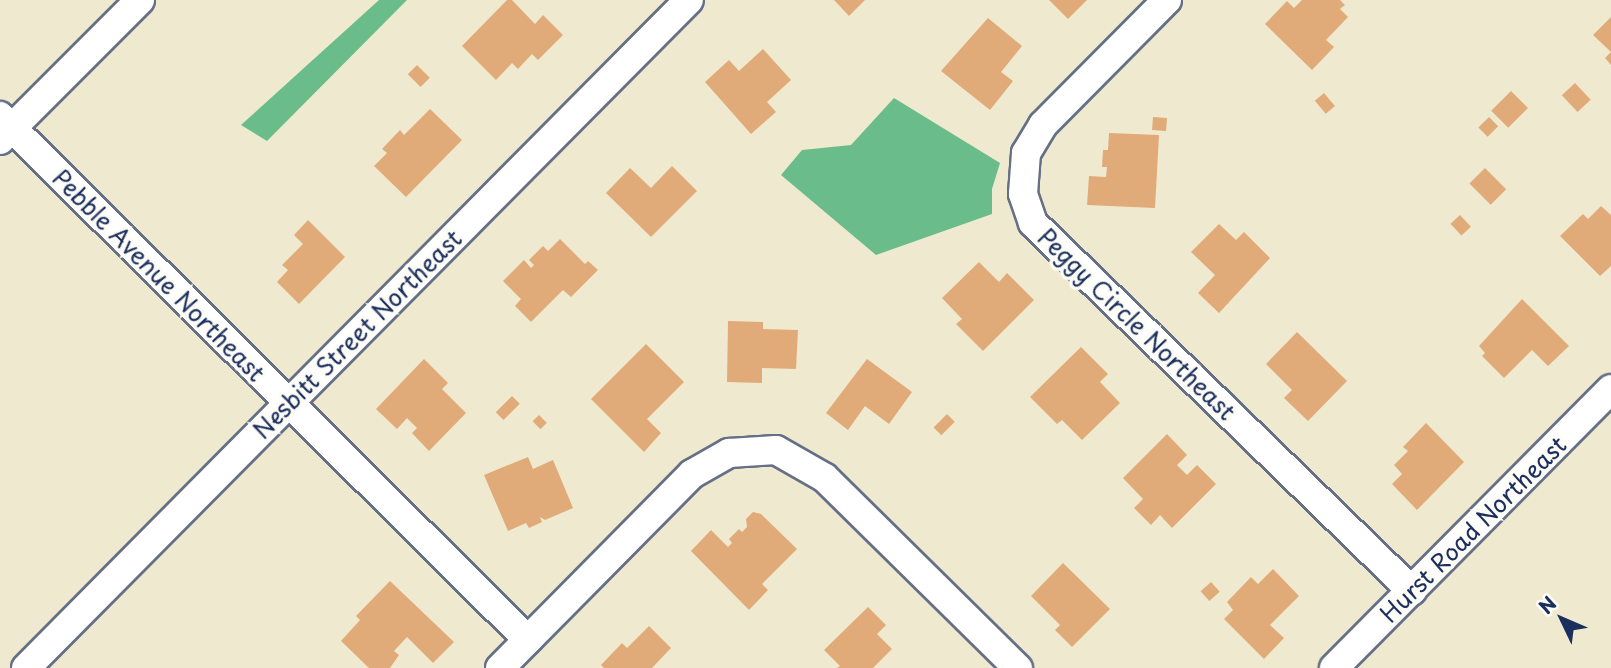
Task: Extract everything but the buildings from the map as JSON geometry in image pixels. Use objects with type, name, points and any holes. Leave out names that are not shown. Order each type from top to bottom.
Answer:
[{"type":"street","points":[[4,128],[140,0]]},
{"type":"street","name":"Nesbitt Street Northeast","points":[[26,668],[689,0]]},
{"type":"street","name":"Peggy Circle Northeast","points":[[1167,0],[1043,125],[1026,153],[1023,194],[1033,223],[1412,591]]},
{"type":"street","name":"Pebble Avenue Northeast","points":[[4,128],[289,403],[528,640]]},
{"type":"street","name":"Hurst Road Northeast","points":[[1334,668],[1611,389]]},
{"type":"street","points":[[500,668],[692,474],[729,453],[776,450],[825,478],[1018,668]]},
{"type":"green space","points":[[379,0],[407,0],[267,141],[241,125]]},
{"type":"green space","points":[[894,98],[1000,163],[992,189],[992,214],[876,255],[781,175],[802,150],[851,145]]}]
